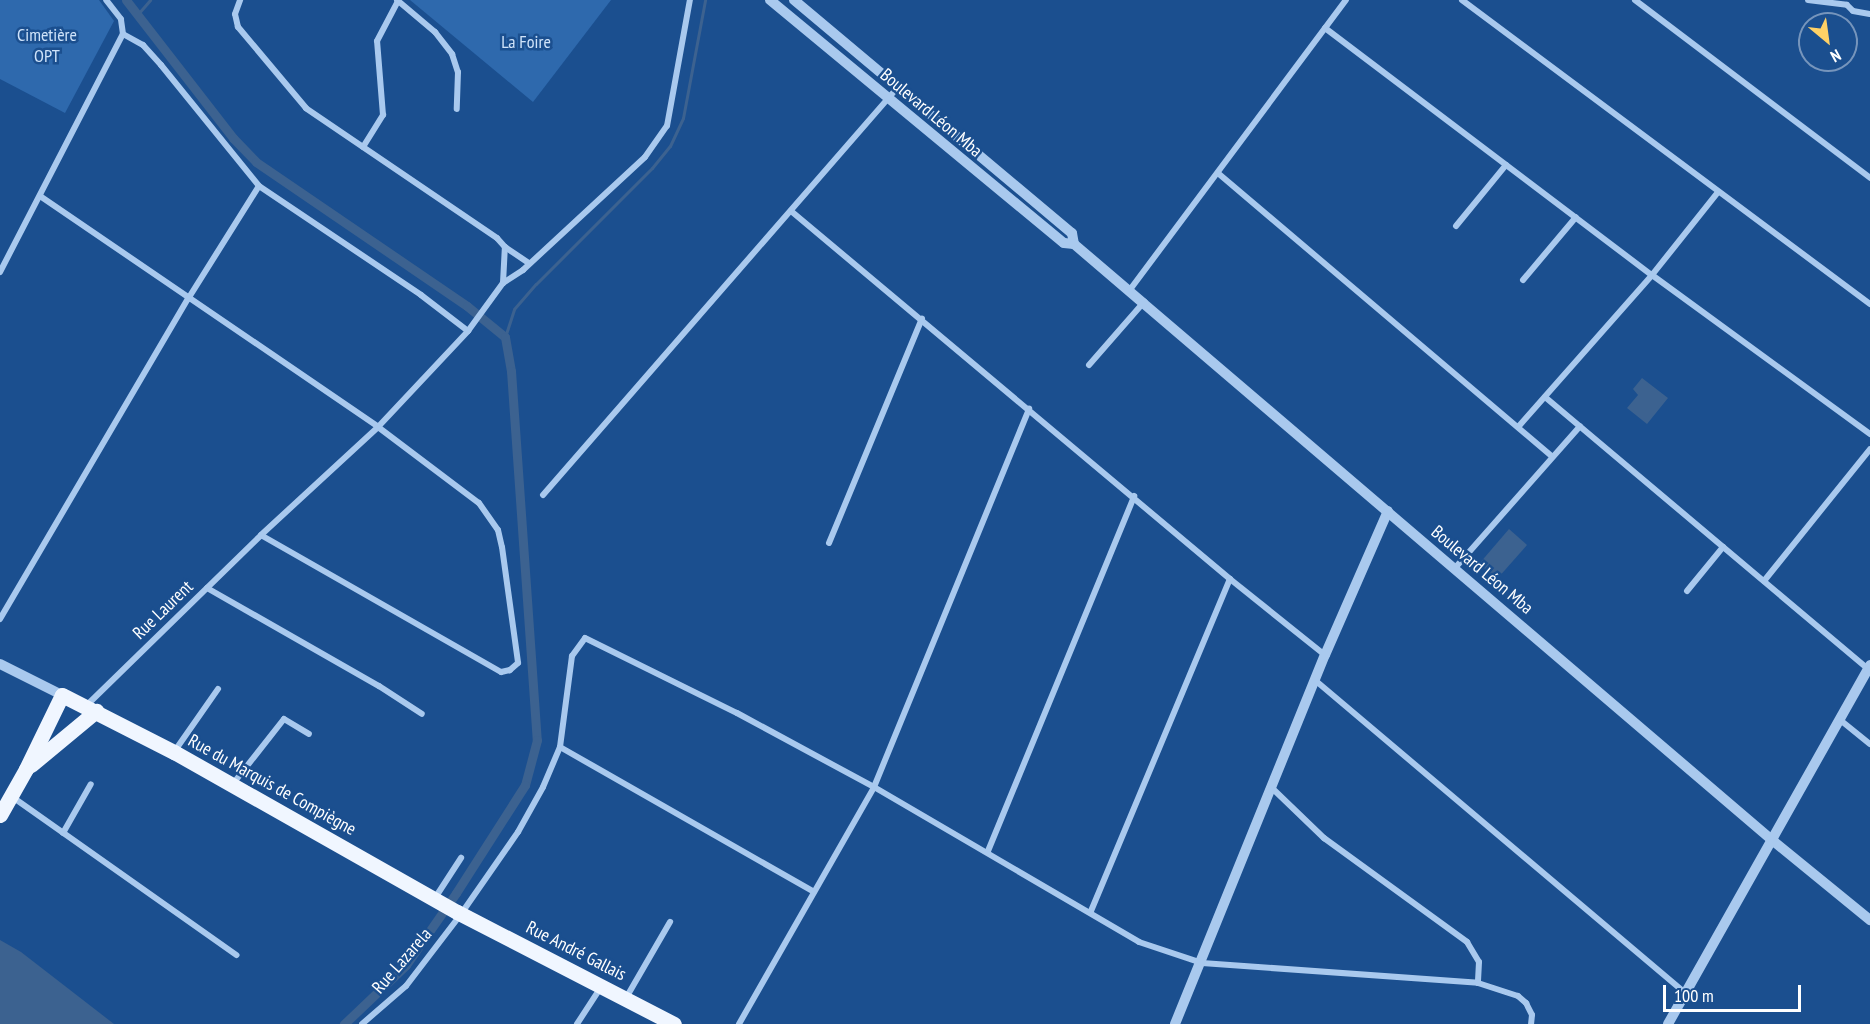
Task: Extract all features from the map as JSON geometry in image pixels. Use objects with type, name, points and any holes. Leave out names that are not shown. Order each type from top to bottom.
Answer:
[{"type":"main road","name":"Rue du Marquis de Compiègne","points":[[62,695],[174,752],[459,913]]},
{"type":"main road","points":[[0,815],[26,769],[62,695]]},
{"type":"main road","points":[[26,769],[91,708]]},
{"type":"main road","name":"Rue André Gallais","points":[[459,913],[674,1024]]},
{"type":"street","points":[[0,272],[123,34],[121,19],[106,0]]},
{"type":"street","points":[[240,0],[235,14],[238,27],[287,89],[306,108],[497,238],[504,247],[529,263]]},
{"type":"street","points":[[363,147],[382,115],[377,40],[398,0],[435,32],[452,54],[458,72],[457,109]]},
{"type":"street","name":"Rue Laurent","points":[[91,708],[261,535],[378,427],[468,331],[502,283],[529,263],[645,157],[667,126],[690,0]]},
{"type":"street","name":"Boulevard Léon Mba","points":[[770,0],[1064,243],[1074,244],[1772,840],[1870,920]]},
{"type":"street","name":"Boulevard Léon Mba","points":[[794,0],[1072,233],[1074,244]]},
{"type":"street","points":[[1129,291],[1219,174],[1346,0]]},
{"type":"street","points":[[1462,0],[1870,304]]},
{"type":"street","points":[[1635,0],[1870,178]]},
{"type":"street","points":[[1808,0],[1847,3],[1853,11],[1870,14]]},
{"type":"street","points":[[1325,28],[1652,274],[1870,434]]},
{"type":"street","points":[[123,34],[143,45],[155,58],[259,186],[421,295],[468,331]]},
{"type":"street","points":[[543,495],[898,87]]},
{"type":"street","points":[[1456,226],[1506,165]]},
{"type":"street","points":[[1219,174],[1519,426],[1551,456]]},
{"type":"street","points":[[0,619],[188,299],[259,186]]},
{"type":"street","points":[[1519,426],[1652,274],[1718,192]]},
{"type":"street","points":[[40,196],[378,427],[479,503],[498,530],[518,663],[510,670],[501,672],[261,535]]},
{"type":"street","points":[[791,211],[922,318],[1230,579],[1325,655]]},
{"type":"street","points":[[1523,280],[1576,217]]},
{"type":"street","points":[[502,283],[504,247]]},
{"type":"street","points":[[1089,365],[1143,303]]},
{"type":"street","points":[[829,543],[922,318]]},
{"type":"street","points":[[1545,397],[1869,667],[1668,1024]]},
{"type":"street","points":[[739,1024],[874,788],[1029,409]]},
{"type":"street","points":[[1455,568],[1551,456],[1580,426]]},
{"type":"street","points":[[1764,581],[1870,448]]},
{"type":"street","points":[[988,851],[1134,496]]},
{"type":"street","points":[[1175,1024],[1273,789],[1325,655],[1388,511]]},
{"type":"street","points":[[1687,591],[1723,547]]},
{"type":"street","points":[[1091,911],[1230,579]]},
{"type":"street","points":[[207,588],[380,686],[422,714]]},
{"type":"street","name":"Rue Lazarela","points":[[362,1024],[405,986],[518,832],[543,787],[560,747],[572,656],[585,638],[737,713],[874,788]]},
{"type":"street","points":[[0,664],[62,695]]},
{"type":"street","points":[[1316,681],[1686,994]]},
{"type":"street","points":[[174,752],[218,689]]},
{"type":"street","points":[[231,786],[284,719],[309,734]]},
{"type":"street","points":[[1839,719],[1870,744]]},
{"type":"street","points":[[560,747],[814,892]]},
{"type":"street","points":[[63,833],[91,784]]},
{"type":"street","points":[[874,788],[988,851],[1139,942],[1202,963],[1478,983],[1518,996],[1526,1002],[1532,1015],[1531,1024]]},
{"type":"street","points":[[1273,789],[1324,838],[1467,942],[1479,962],[1478,983]]},
{"type":"street","points":[[10,796],[236,955]]},
{"type":"street","points":[[437,900],[460,858]]},
{"type":"street","points":[[626,999],[670,921]]},
{"type":"street","points":[[577,1024],[602,986]]},
{"type":"green space","name":"Cimetière OPT","points":[[0,0],[99,0],[114,21],[65,113],[0,79]]},
{"type":"green space","name":"La Foire","points":[[410,0],[611,0],[533,102]]},
{"type":"shaded area","points":[[1642,378],[1668,398],[1647,424],[1627,408],[1638,395],[1633,389]]},
{"type":"shaded area","points":[[1509,529],[1527,545],[1497,579],[1479,564]]},
{"type":"shaded area","points":[[0,940],[21,952],[114,1024],[0,1024]]},
{"type":"waterway","points":[[126,0],[233,138],[256,162],[467,306],[505,337],[511,371],[537,740],[525,785],[456,893],[406,965],[344,1024]]},
{"type":"waterway","points":[[137,15],[150,0]]},
{"type":"waterway","points":[[505,337],[514,309],[652,168],[670,146],[683,118],[705,0]]}]
